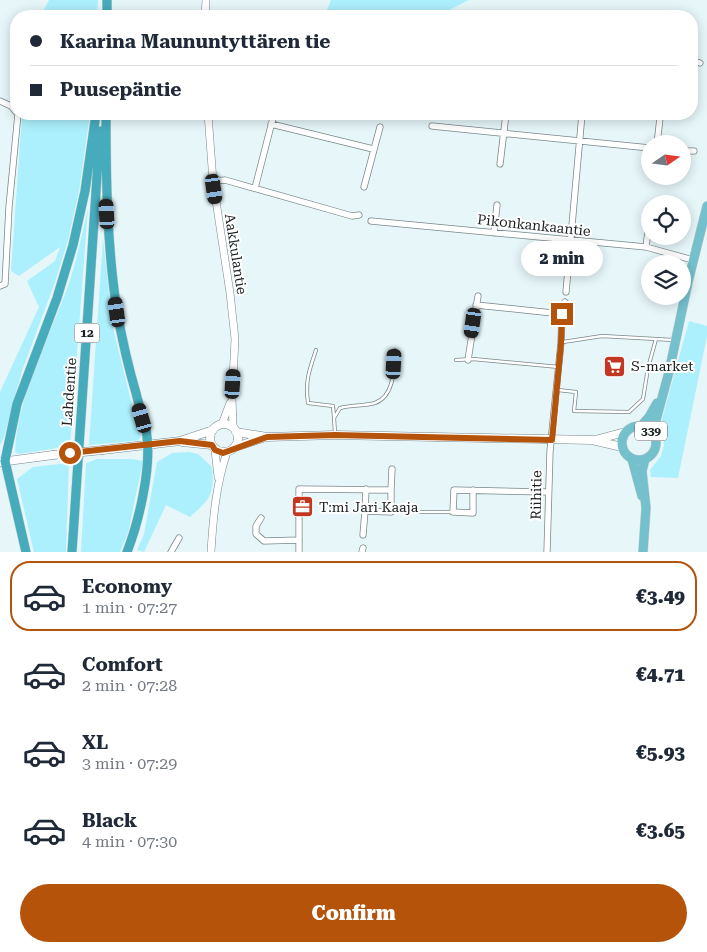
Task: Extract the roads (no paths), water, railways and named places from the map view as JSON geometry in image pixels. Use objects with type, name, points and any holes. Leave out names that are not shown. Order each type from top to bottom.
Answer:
[{"type":"highway","points":[[26,552],[2,462],[19,398],[57,298],[73,245],[86,183],[95,120]]},
{"type":"highway","name":"Lahdentie","points":[[72,552],[101,120]]},
{"type":"highway","points":[[106,120],[106,197],[113,279],[122,339],[147,434],[149,458],[142,498],[127,552]]},
{"type":"main road","name":"339","points":[[654,435],[693,260],[704,233],[707,206]]},
{"type":"main road","name":"339","points":[[641,426],[649,417],[662,394]]},
{"type":"main road","points":[[2,462],[180,441],[213,430],[222,424],[235,430],[267,437],[335,435],[592,440],[622,447]]},
{"type":"main road","name":"339","points":[[641,426],[650,430],[654,435],[655,449],[645,459],[632,459],[622,447],[622,441],[625,432],[632,427],[641,426]]},
{"type":"main road","points":[[213,430],[210,437],[213,447]]},
{"type":"main road","points":[[235,430],[238,440],[235,448]]},
{"type":"main road","points":[[592,440],[625,432]]},
{"type":"main road","points":[[180,441],[213,447],[219,452],[227,452],[267,437]]},
{"type":"main road","name":"339","points":[[632,459],[646,508]]},
{"type":"main road","name":"339","points":[[643,552],[646,508],[642,471],[645,459]]},
{"type":"street","points":[[0,286],[5,284],[16,120]]},
{"type":"street","name":"Aakkulantie","points":[[208,120],[213,181],[235,339],[232,398],[235,430]]},
{"type":"street","points":[[254,188],[272,120]]},
{"type":"street","points":[[500,164],[505,120]]},
{"type":"street","points":[[566,292],[582,120]]},
{"type":"street","points":[[658,135],[660,120]]},
{"type":"street","points":[[271,124],[373,149]]},
{"type":"street","points":[[432,126],[641,147]]},
{"type":"street","points":[[364,187],[380,127]]},
{"type":"street","points":[[213,181],[225,180],[352,216],[358,215]]},
{"type":"street","points":[[494,233],[497,205]]},
{"type":"street","name":"Pikonkankaantie","points":[[371,221],[646,248],[693,260]]},
{"type":"street","points":[[468,360],[478,296]]},
{"type":"street","name":"Riihitie","points":[[547,552],[548,492],[561,343],[562,307],[565,302]]},
{"type":"street","points":[[476,305],[562,314]]},
{"type":"street","name":"Aakkulantie","points":[[222,424],[232,398]]},
{"type":"street","points":[[213,447],[218,483]]},
{"type":"street","points":[[211,552],[218,483],[227,452]]},
{"type":"street","points":[[364,511],[391,512],[392,469]]},
{"type":"street","points":[[299,552],[299,489],[392,490]]},
{"type":"street","points":[[363,535],[366,489]]},
{"type":"street","points":[[473,490],[473,513],[453,512],[454,490],[473,490],[548,492]]},
{"type":"street","points":[[261,518],[256,526],[256,534],[264,541],[298,540]]},
{"type":"street","points":[[172,552],[179,538]]},
{"type":"lane","points":[[561,343],[602,336],[675,341]]},
{"type":"lane","points":[[556,390],[576,392],[574,411],[629,412],[643,399],[648,368],[656,339]]},
{"type":"lane","points":[[316,350],[309,369],[306,386],[308,404],[333,406],[335,435]]},
{"type":"lane","points":[[334,418],[340,408],[376,402],[387,393],[393,378],[394,350]]},
{"type":"lane","points":[[456,360],[558,367]]},
{"type":"lane","points":[[419,512],[453,512]]},
{"type":"place","name":"S-market","points":[[615,366]]},
{"type":"place","name":"T:mi Jari Kaaja","points":[[303,507]]}]
